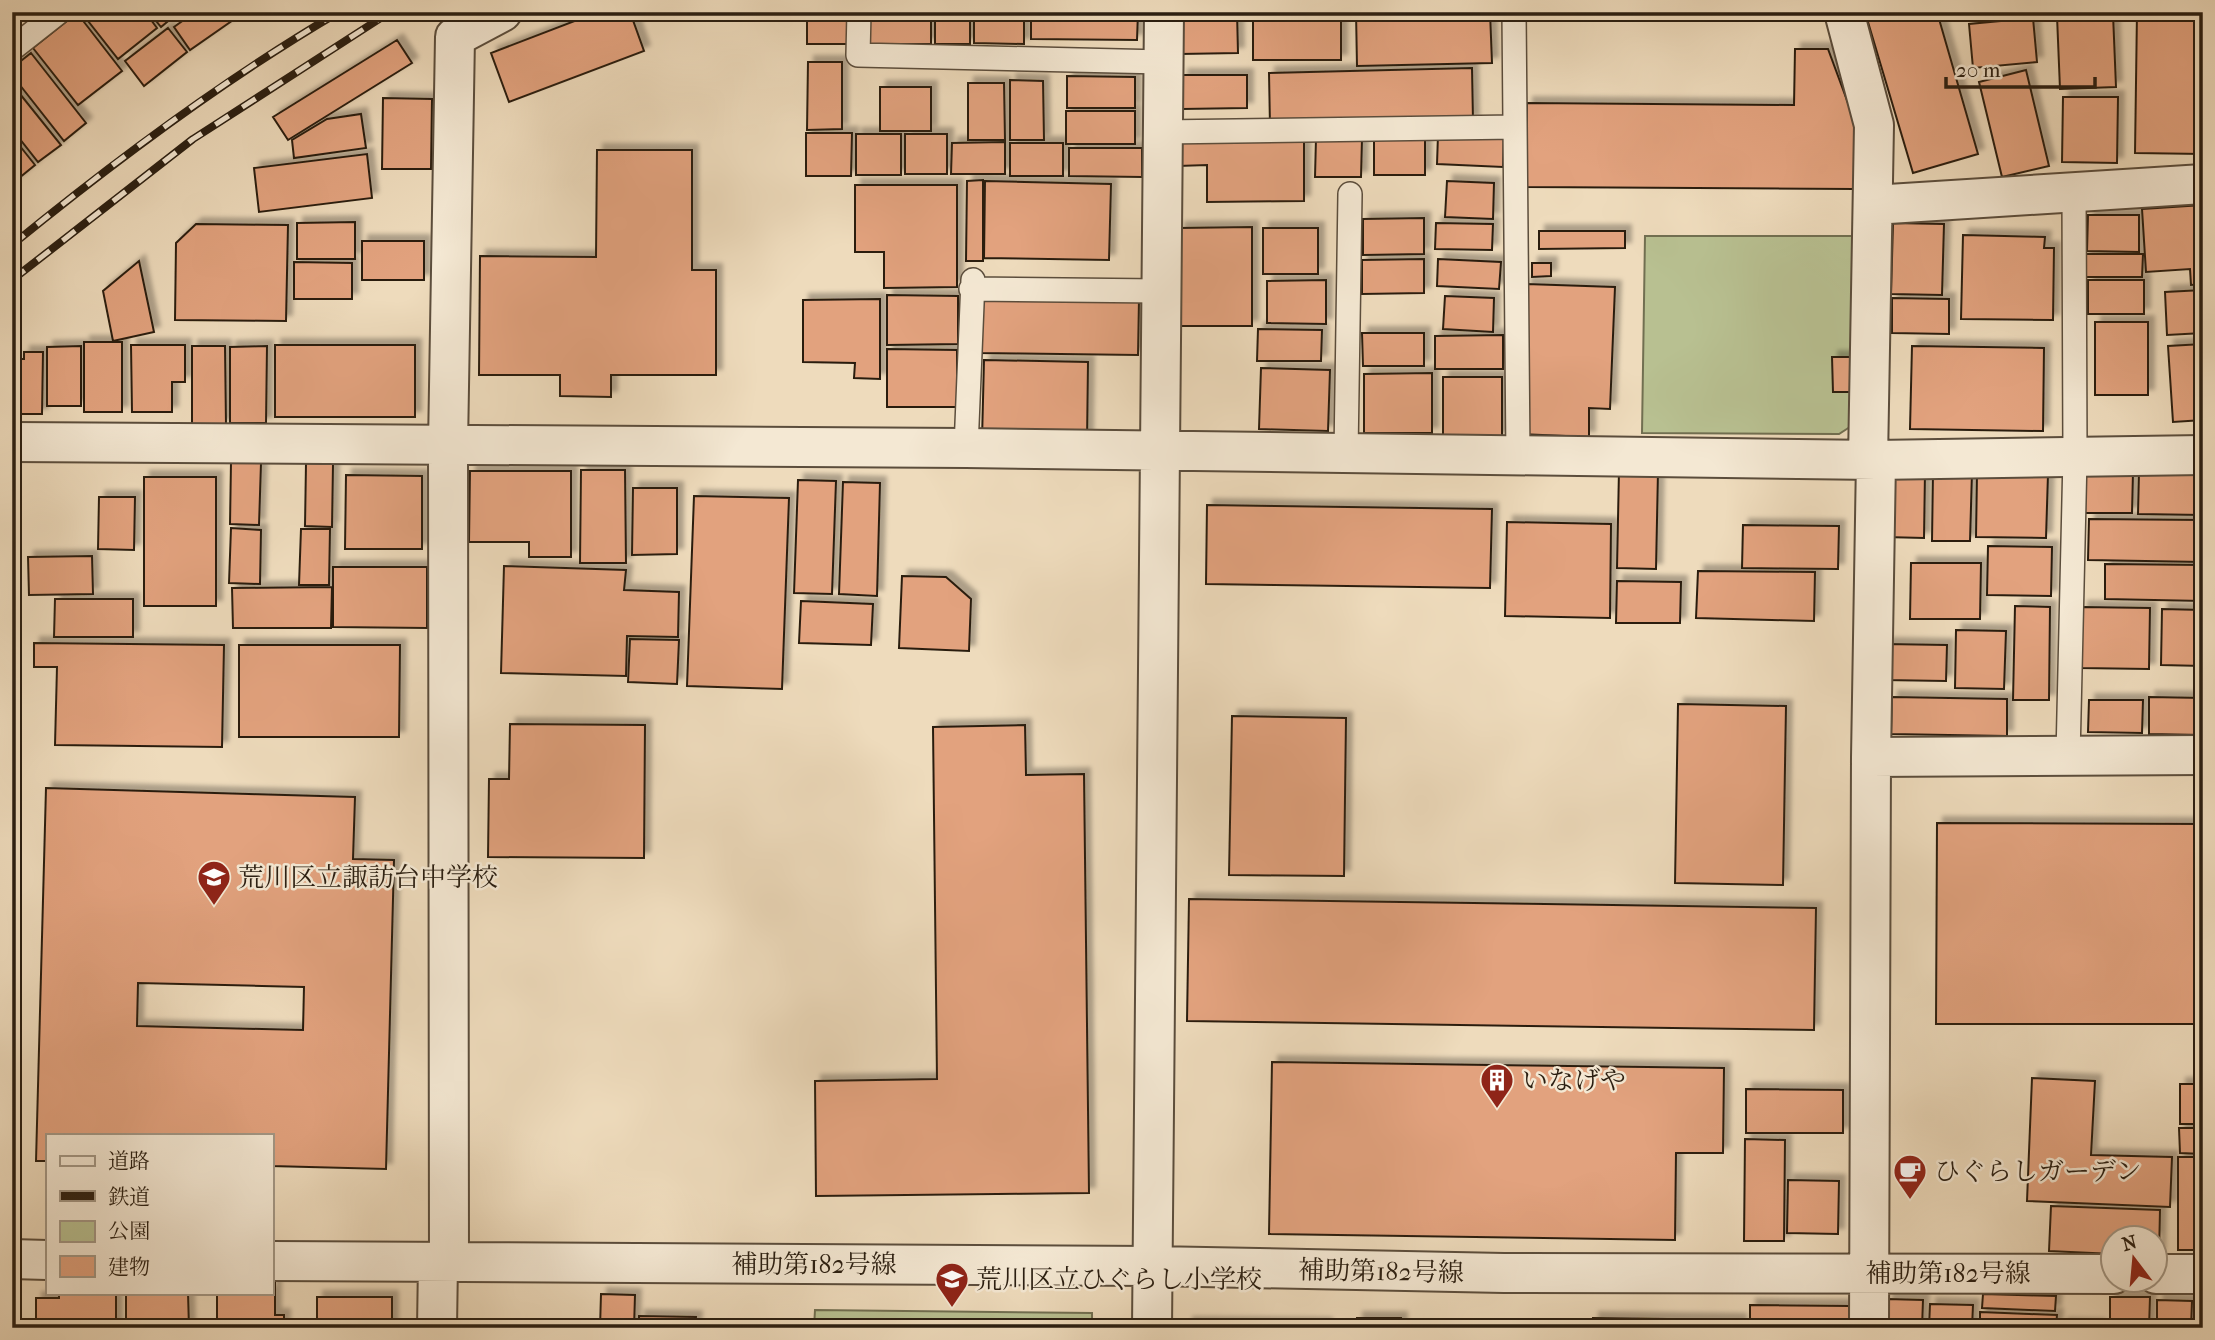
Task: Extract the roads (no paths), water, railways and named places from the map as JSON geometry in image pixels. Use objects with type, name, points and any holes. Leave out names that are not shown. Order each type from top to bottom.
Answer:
[{"type":"street","points":[[437,1328],[444,1262],[448,445],[455,37],[502,12]]},
{"type":"street","points":[[1152,1328],[1164,12]]},
{"type":"street","points":[[1844,12],[1874,125],[1869,1328]]},
{"type":"street","points":[[1873,205],[2203,184]]},
{"type":"street","points":[[12,442],[966,448],[1159,453],[1872,460],[2203,455]]},
{"type":"street","points":[[1871,757],[2203,755]]},
{"type":"street","points":[[12,1259],[46,1259]]},
{"type":"street","name":"補助第182号線","points":[[273,1261],[1153,1266],[1504,1273],[2100,1274]]},
{"type":"street","points":[[2170,1274],[2203,1274]]},
{"type":"lane","points":[[12,49],[59,12]]},
{"type":"lane","points":[[859,12],[858,55],[1163,62]]},
{"type":"lane","points":[[1514,12],[1518,456]]},
{"type":"lane","points":[[1162,132],[1515,127]]},
{"type":"lane","points":[[2068,756],[2075,457],[2074,191]]},
{"type":"lane","points":[[1346,454],[1350,194]]},
{"type":"lane","points":[[966,448],[972,285],[1160,291]]},
{"type":"railway","points":[[12,245],[171,122],[254,65],[339,12]]},
{"type":"railway","points":[[12,280],[193,139],[390,12]]},
{"type":"place","name":"荒川区立諏訪台中学校","points":[[214,907]]},
{"type":"place","name":"いなげや","points":[[1497,1110]]},
{"type":"place","name":"ひぐらしガーデン","points":[[1910,1201]]},
{"type":"place","name":"荒川区立ひぐらし小学校","points":[[952,1309]]}]
